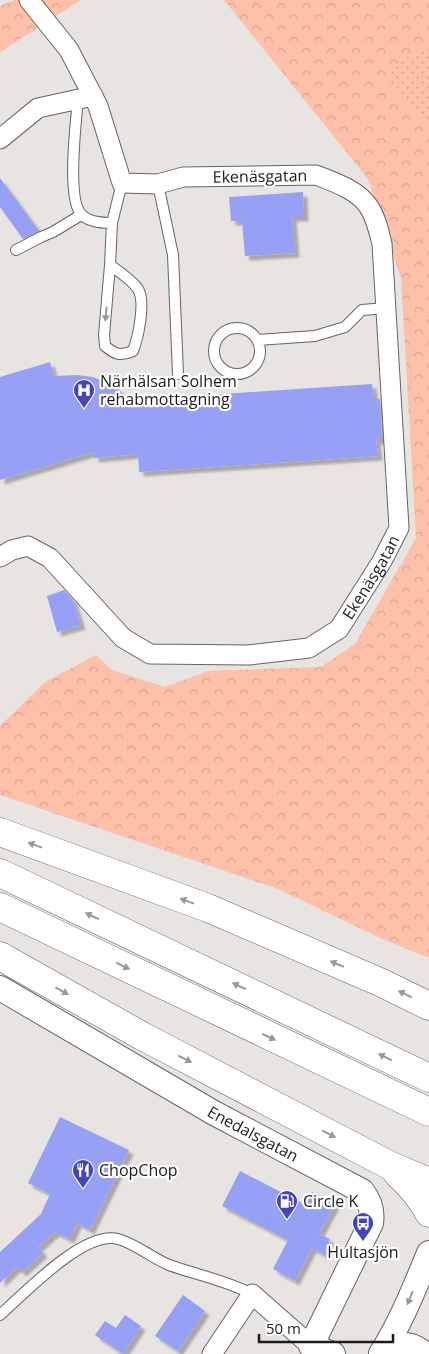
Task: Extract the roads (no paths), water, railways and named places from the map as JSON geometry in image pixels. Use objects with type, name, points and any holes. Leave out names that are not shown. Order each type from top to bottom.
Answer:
[{"type":"highway","points":[[0,832],[208,908],[382,983],[429,1006]]},
{"type":"highway","points":[[0,873],[429,1078]]},
{"type":"highway","points":[[0,907],[429,1112]]},
{"type":"highway","points":[[0,956],[142,1036],[389,1165],[429,1182]]},
{"type":"highway","points":[[389,1165],[410,1185],[429,1213]]},
{"type":"street","points":[[29,0],[69,50],[85,98],[98,106],[122,183]]},
{"type":"street","points":[[0,139],[38,108],[85,98]]},
{"type":"street","name":"Ekenäsgatan","points":[[0,558],[12,550],[28,546],[50,558],[123,638],[150,654],[249,655],[309,648],[339,629],[382,561],[399,528],[382,244],[377,223],[368,206],[343,186],[316,175],[183,176],[158,184],[122,183]]},
{"type":"street","name":"Enedalsgatan","points":[[0,988],[214,1113],[362,1191],[372,1210],[371,1223],[311,1346]]},
{"type":"street","points":[[381,1354],[406,1307],[429,1252]]},
{"type":"street","points":[[212,1354],[252,1294],[311,1346],[333,1354]]},
{"type":"street","points":[[381,1354],[388,1348],[406,1344],[415,1347],[424,1354]]},
{"type":"lane","points":[[85,98],[73,183],[75,204],[81,214],[90,220],[112,223]]},
{"type":"lane","points":[[110,265],[138,289],[141,303],[135,346],[133,351],[121,355],[105,346],[112,223],[122,183]]},
{"type":"lane","points":[[158,184],[173,255],[178,374]]},
{"type":"lane","points":[[16,250],[53,232],[81,214]]},
{"type":"lane","points":[[257,340],[315,336],[344,326],[362,310],[386,308]]},
{"type":"lane","points":[[238,328],[252,334],[257,340],[260,354],[253,368],[247,372],[240,374],[226,372],[216,361],[214,346],[222,333],[238,328]]},
{"type":"lane","points":[[0,1314],[74,1251],[103,1238],[118,1239],[168,1264],[236,1285],[252,1294]]},
{"type":"place","name":"Närhälsan Solhem rehabmottagning","points":[[84,409]]},
{"type":"place","name":"ChopChop","points":[[83,1189]]},
{"type":"place","name":"Circle K","points":[[287,1220]]},
{"type":"place","name":"Hultasjön","points":[[363,1242]]}]
